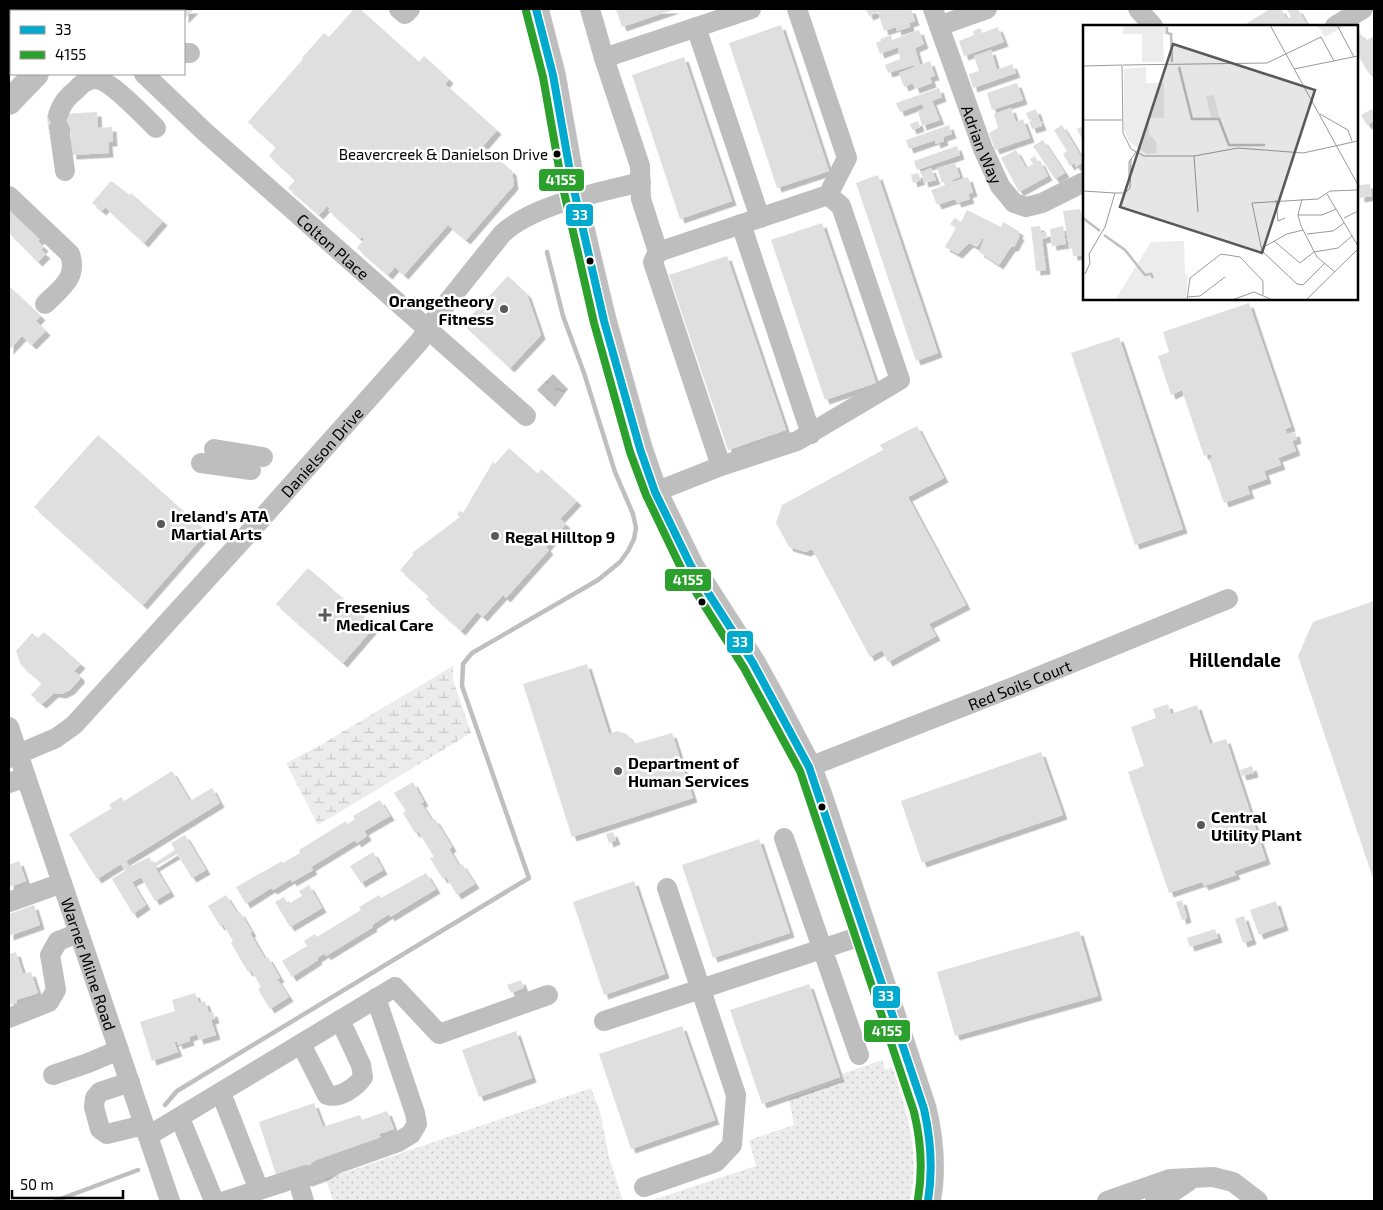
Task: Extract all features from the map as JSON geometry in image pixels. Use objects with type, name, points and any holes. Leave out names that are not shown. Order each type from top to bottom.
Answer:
[{"type":"main road","points":[[536,9],[553,75],[575,200],[604,320],[640,449],[655,492],[691,566],[710,600],[753,663],[809,767],[867,934],[925,1116],[931,1154],[928,1201]]},
{"type":"main road","points":[[9,102],[35,75]]},
{"type":"street","points":[[400,9],[406,14],[410,9]]},
{"type":"street","points":[[590,9],[604,58],[640,166],[641,199],[658,252],[653,262],[721,466]]},
{"type":"street","points":[[604,58],[751,9]]},
{"type":"street","points":[[658,252],[828,195],[847,158],[797,9]]},
{"type":"street","points":[[936,17],[987,9]]},
{"type":"street","points":[[1138,9],[1152,25]]},
{"type":"street","name":"Adrian Way","points":[[936,17],[983,149],[1000,186],[1014,203],[1026,207],[1042,203],[1083,182]]},
{"type":"street","points":[[696,27],[811,434]]},
{"type":"street","name":"Colton Place","points":[[145,75],[206,134],[526,416]]},
{"type":"street","points":[[65,171],[58,121],[64,100],[81,85],[95,79],[103,81],[156,128]]},
{"type":"street","name":"Danielson Drive","points":[[13,756],[56,738],[74,725],[413,349],[491,248],[512,225],[534,212],[641,182]]},
{"type":"street","points":[[655,492],[721,466],[797,441],[900,380],[841,206],[828,195]]},
{"type":"street","points":[[9,196],[70,254],[74,264],[71,276],[45,304]]},
{"type":"street","points":[[207,456],[257,463]]},
{"type":"street","name":"Red Soils Court","points":[[809,767],[1018,685],[1228,599]]},
{"type":"street","name":"Warner Milne Road","points":[[9,727],[17,780],[62,883],[170,1201]]},
{"type":"street","points":[[784,838],[859,1055]]},
{"type":"street","points":[[9,902],[62,883]]},
{"type":"street","points":[[644,1187],[716,1162],[732,1145],[736,1096],[667,888]]},
{"type":"street","points":[[9,1018],[49,1002],[56,990],[50,955],[58,941],[79,933]]},
{"type":"street","points":[[604,1021],[822,947],[867,934]]},
{"type":"street","points":[[130,1082],[100,1092],[95,1098],[94,1107],[100,1129],[107,1134],[146,1131],[180,1118],[395,987],[438,1034],[548,995]]},
{"type":"street","points":[[225,1201],[259,1190],[308,1184],[398,1142],[411,1134],[417,1124],[415,1113],[376,998]]},
{"type":"street","points":[[301,1044],[327,1095],[338,1095],[353,1088],[363,1077],[361,1066],[340,1020]]},
{"type":"street","points":[[53,1075],[119,1050]]},
{"type":"street","points":[[221,1093],[259,1190]]},
{"type":"street","points":[[180,1118],[214,1201]]},
{"type":"street","points":[[1107,1201],[1170,1180],[1213,1176],[1233,1182],[1258,1201]]},
{"type":"street","points":[[1155,1201],[1164,1198],[1193,1178]]},
{"type":"green space","points":[[453,666],[453,680],[471,733],[318,825],[286,763],[319,746]]},
{"type":"green space","points":[[882,1060],[885,1070],[892,1067],[911,1133],[914,1165],[910,1201],[649,1201],[756,1166],[749,1140],[794,1125],[789,1099],[844,1080],[842,1074]]},
{"type":"green space","points":[[591,1088],[600,1112],[609,1157],[623,1201],[333,1201],[326,1179]]},
{"type":"water","points":[[553,374],[568,389],[555,407],[537,390]]},
{"type":"building","points":[[194,9],[185,18],[185,10],[160,10]]},
{"type":"building","points":[[354,9],[360,9],[419,62],[424,56],[449,79],[445,84],[497,130],[483,146],[512,171],[514,185],[466,240],[448,225],[404,275],[395,267],[388,275],[357,248],[364,239],[362,237],[360,239],[328,210],[330,209],[327,206],[319,215],[288,188],[295,180],[269,156],[276,147],[248,122],[324,33],[329,37]]},
{"type":"building","points":[[616,9],[675,9],[622,27]]},
{"type":"building","points":[[911,9],[915,21],[909,23],[910,27],[897,31],[896,27],[884,31],[878,12],[869,16],[866,10]]},
{"type":"building","points":[[1270,9],[1281,9],[1287,19],[1291,17],[1287,9],[1298,9],[1307,25],[1248,25],[1247,23]]},
{"type":"building","points":[[781,25],[829,171],[777,188],[729,43]]},
{"type":"building","points":[[998,27],[1004,42],[964,56],[959,41],[974,35],[973,31],[980,28],[982,33]]},
{"type":"building","points":[[919,30],[924,44],[915,48],[920,65],[930,61],[935,76],[930,77],[932,83],[915,89],[913,83],[904,87],[899,73],[915,67],[914,65],[888,73],[885,65],[900,59],[898,47],[880,54],[876,43],[881,41],[880,39],[891,35],[892,40]]},
{"type":"building","points":[[1360,33],[1365,41],[1374,36],[1374,73],[1370,75],[1358,56],[1358,34]]},
{"type":"building","points":[[991,50],[997,70],[1012,64],[1016,73],[973,88],[969,74],[979,71],[974,56]]},
{"type":"building","points":[[684,57],[732,201],[680,219],[632,75]]},
{"type":"building","points":[[1017,83],[1023,100],[992,110],[987,93]]},
{"type":"building","points":[[939,88],[942,97],[932,101],[940,120],[922,126],[918,111],[924,109],[922,104],[900,112],[896,103]]},
{"type":"building","points":[[1011,108],[1016,122],[1023,119],[1030,138],[995,150],[989,133],[998,128],[994,114]]},
{"type":"building","points":[[1036,109],[1039,117],[1029,120],[1026,113]]},
{"type":"building","points":[[1372,109],[1374,121],[1367,125],[1361,115]]},
{"type":"building","points":[[97,112],[98,128],[112,127],[113,142],[108,142],[109,153],[72,155],[70,127],[48,129],[47,115]]},
{"type":"building","points":[[1039,118],[1042,126],[1032,129],[1029,121]]},
{"type":"building","points":[[918,121],[920,127],[912,130],[910,124]]},
{"type":"building","points":[[949,125],[952,134],[943,137],[944,141],[936,144],[935,140],[909,149],[906,140]]},
{"type":"building","points":[[1062,125],[1083,159],[1083,162],[1076,167],[1074,163],[1070,166],[1063,154],[1067,151],[1054,130]]},
{"type":"building","points":[[1081,127],[1083,131],[1083,141],[1077,129]]},
{"type":"building","points":[[1043,140],[1065,173],[1055,179],[1033,146]]},
{"type":"building","points":[[957,146],[960,155],[917,170],[914,161]]},
{"type":"building","points":[[1016,150],[1026,168],[1033,164],[1030,159],[1035,156],[1048,176],[1019,192],[1001,158]]},
{"type":"building","points":[[955,163],[960,177],[952,180],[953,182],[968,177],[973,192],[968,194],[970,199],[957,203],[955,199],[937,205],[931,190],[945,185],[944,182],[942,183],[937,168]]},
{"type":"building","points":[[931,168],[936,180],[924,183],[921,172]]},
{"type":"building","points":[[918,173],[921,180],[913,183],[911,175]]},
{"type":"building","points":[[878,175],[938,353],[916,361],[856,183]]},
{"type":"building","points":[[111,181],[130,195],[131,193],[163,221],[144,243],[105,207],[102,211],[92,203]]},
{"type":"building","points":[[1370,184],[1372,196],[1360,198],[1359,185]]},
{"type":"building","points":[[9,203],[43,236],[38,241],[44,247],[41,250],[46,254],[38,262],[9,233]]},
{"type":"building","points":[[1080,209],[1081,214],[1083,213],[1083,255],[1073,256],[1072,248],[1069,248],[1063,211]]},
{"type":"building","points":[[967,210],[1001,227],[1003,222],[1019,231],[1018,235],[1020,236],[1014,247],[1011,247],[999,265],[979,252],[984,239],[982,239],[977,247],[969,243],[958,254],[945,247],[956,228],[950,224],[955,218],[961,222]]},
{"type":"building","points":[[822,223],[876,383],[825,400],[771,240]]},
{"type":"building","points":[[1040,226],[1041,233],[1046,232],[1047,238],[1042,239],[1046,270],[1036,271],[1031,227]]},
{"type":"building","points":[[1063,226],[1066,244],[1052,246],[1050,229]]},
{"type":"building","points":[[727,256],[786,430],[728,450],[669,275]]},
{"type":"building","name":"Orangetheory Fitness","points":[[508,276],[527,294],[541,335],[510,368],[463,324]]},
{"type":"building","points":[[9,286],[41,316],[36,321],[46,331],[32,345],[22,336],[9,350]]},
{"type":"building","points":[[1249,303],[1291,427],[1285,429],[1287,434],[1295,432],[1297,439],[1292,441],[1296,451],[1278,458],[1281,465],[1264,471],[1267,479],[1247,486],[1250,494],[1224,503],[1209,459],[1212,458],[1211,454],[1204,456],[1182,390],[1171,395],[1158,356],[1169,352],[1163,332]]},
{"type":"building","points":[[1119,337],[1183,529],[1135,545],[1071,353]]},
{"type":"building","points":[[917,426],[944,478],[908,497],[966,605],[929,624],[936,636],[888,662],[882,650],[870,657],[812,549],[806,552],[789,547],[776,523],[782,505],[883,450],[880,445]]},
{"type":"building","points":[[98,435],[207,532],[143,605],[34,507]]},
{"type":"building","name":"Regal Hilltop 9","points":[[509,448],[538,474],[541,469],[577,501],[560,519],[566,524],[546,547],[549,550],[506,598],[503,595],[483,617],[477,612],[461,631],[426,599],[429,596],[400,570],[414,554],[412,553],[460,517],[457,514],[460,511],[463,513],[493,462],[495,464]]},
{"type":"building","name":"Fresenius Medical Care","points":[[308,568],[375,626],[343,663],[276,604]]},
{"type":"building","points":[[1374,601],[1374,881],[1298,656],[1313,622]]},
{"type":"building","points":[[44,632],[81,664],[74,671],[80,676],[80,679],[70,690],[62,694],[54,693],[42,704],[31,695],[42,683],[21,665],[16,651],[32,633],[38,638]]},
{"type":"building","name":"Department of Human Services","points":[[587,664],[609,734],[617,731],[627,734],[634,744],[672,733],[693,798],[572,837],[523,684]]},
{"type":"building","name":"Central Utility Plant","points":[[1168,704],[1171,714],[1197,705],[1210,744],[1226,739],[1266,860],[1234,871],[1236,875],[1204,886],[1202,882],[1169,893],[1128,772],[1144,766],[1131,727],[1156,718],[1153,709]]},
{"type":"building","points":[[1041,752],[1063,815],[922,863],[901,801]]},
{"type":"building","points":[[1252,766],[1254,773],[1242,776],[1240,770]]},
{"type":"building","points":[[172,771],[190,801],[212,788],[220,803],[126,861],[130,867],[149,857],[153,864],[175,850],[171,843],[185,835],[206,870],[192,878],[177,854],[155,867],[170,892],[155,901],[141,877],[132,882],[146,905],[133,914],[112,879],[125,871],[121,864],[97,879],[69,834],[112,808],[109,805],[121,797],[124,801]]},
{"type":"building","points":[[413,782],[424,802],[421,803],[432,820],[435,819],[452,847],[449,849],[459,866],[462,864],[475,884],[457,895],[446,877],[443,879],[430,858],[434,857],[418,831],[415,833],[403,813],[406,811],[394,793]]},
{"type":"building","points":[[380,800],[390,816],[364,831],[367,836],[357,843],[355,840],[311,867],[313,870],[292,882],[291,879],[273,890],[271,888],[246,904],[236,887],[300,853],[299,850],[346,821],[347,824],[355,819],[353,816]]},
{"type":"building","points":[[613,832],[616,840],[609,843],[606,834]]},
{"type":"building","points":[[759,839],[790,933],[713,958],[682,865]]},
{"type":"building","points":[[373,852],[383,870],[361,883],[350,866]]},
{"type":"building","points":[[19,861],[26,881],[9,887],[9,865]]},
{"type":"building","points":[[426,873],[436,889],[390,917],[389,914],[372,925],[373,927],[326,956],[325,953],[317,958],[318,960],[292,977],[282,961],[307,946],[304,941],[315,934],[317,937],[361,910],[359,907],[379,895],[381,898]]},
{"type":"building","points":[[634,881],[665,974],[604,995],[573,902]]},
{"type":"building","points":[[309,885],[322,908],[290,927],[275,902],[284,897],[288,904],[302,896],[299,891]]},
{"type":"building","points":[[226,895],[237,913],[240,912],[265,959],[268,957],[280,978],[277,979],[289,997],[270,1009],[258,989],[261,987],[251,970],[248,972],[231,943],[233,941],[223,924],[220,926],[208,906]]},
{"type":"building","points":[[1182,900],[1187,918],[1182,920],[1176,902]]},
{"type":"building","points":[[1276,901],[1284,926],[1259,935],[1250,910]]},
{"type":"building","points":[[34,905],[40,925],[9,936],[9,914]]},
{"type":"building","points":[[1244,916],[1252,940],[1243,943],[1235,919]]},
{"type":"building","points":[[1215,929],[1218,938],[1190,947],[1187,938]]},
{"type":"building","points":[[1079,931],[1098,996],[955,1036],[937,972]]},
{"type":"building","points":[[16,952],[23,974],[31,972],[38,993],[16,1000],[17,1003],[9,1005],[9,954]]},
{"type":"building","points":[[521,980],[524,988],[511,993],[507,985]]},
{"type":"building","points":[[809,984],[840,1077],[762,1104],[730,1010]]},
{"type":"building","points":[[195,993],[199,1003],[205,1001],[209,1013],[213,1012],[215,1019],[211,1020],[216,1035],[199,1040],[197,1034],[189,1037],[190,1041],[178,1045],[177,1041],[174,1042],[178,1052],[152,1061],[140,1022],[175,1011],[172,1000]]},
{"type":"building","points":[[682,1026],[715,1120],[631,1149],[599,1054]]},
{"type":"building","points":[[516,1031],[532,1078],[479,1097],[462,1050]]},
{"type":"building","points":[[314,1103],[323,1127],[360,1115],[362,1120],[387,1111],[394,1129],[379,1134],[382,1141],[322,1177],[308,1182],[277,1178],[259,1122]]},
{"type":"waterway","points":[[165,1105],[177,1091],[529,878],[462,686],[463,664],[472,653],[598,580],[620,562],[634,539],[636,528],[633,514],[615,472],[584,373],[563,316],[547,252]]},
{"type":"waterway","points":[[55,1201],[138,1170]]},
{"type":"transit line","name":"33","points":[[536,9],[553,75],[571,177],[604,321],[640,449],[655,492],[691,566],[753,663],[809,767],[924,1109],[930,1155],[928,1201]]},
{"type":"transit line","name":"4155","points":[[526,11],[543,77],[561,179],[594,323],[630,452],[646,495],[682,570],[744,668],[800,771],[914,1112],[920,1156],[918,1199]]},
{"type":"place","name":"Beavercreek & Danielson Drive","points":[[557,154]]},
{"type":"place","name":"Orangetheory Fitness","points":[[504,309]]},
{"type":"place","name":"Ireland's ATA Martial Arts","points":[[161,524]]},
{"type":"place","name":"Regal Hilltop 9","points":[[495,536]]},
{"type":"place","name":"Fresenius Medical Care","points":[[325,615]]},
{"type":"place","name":"Department of Human Services","points":[[618,771]]},
{"type":"place","name":"Central Utility Plant","points":[[1201,825]]},
{"type":"district","name":"Hillendale","points":[[1235,659]]}]
